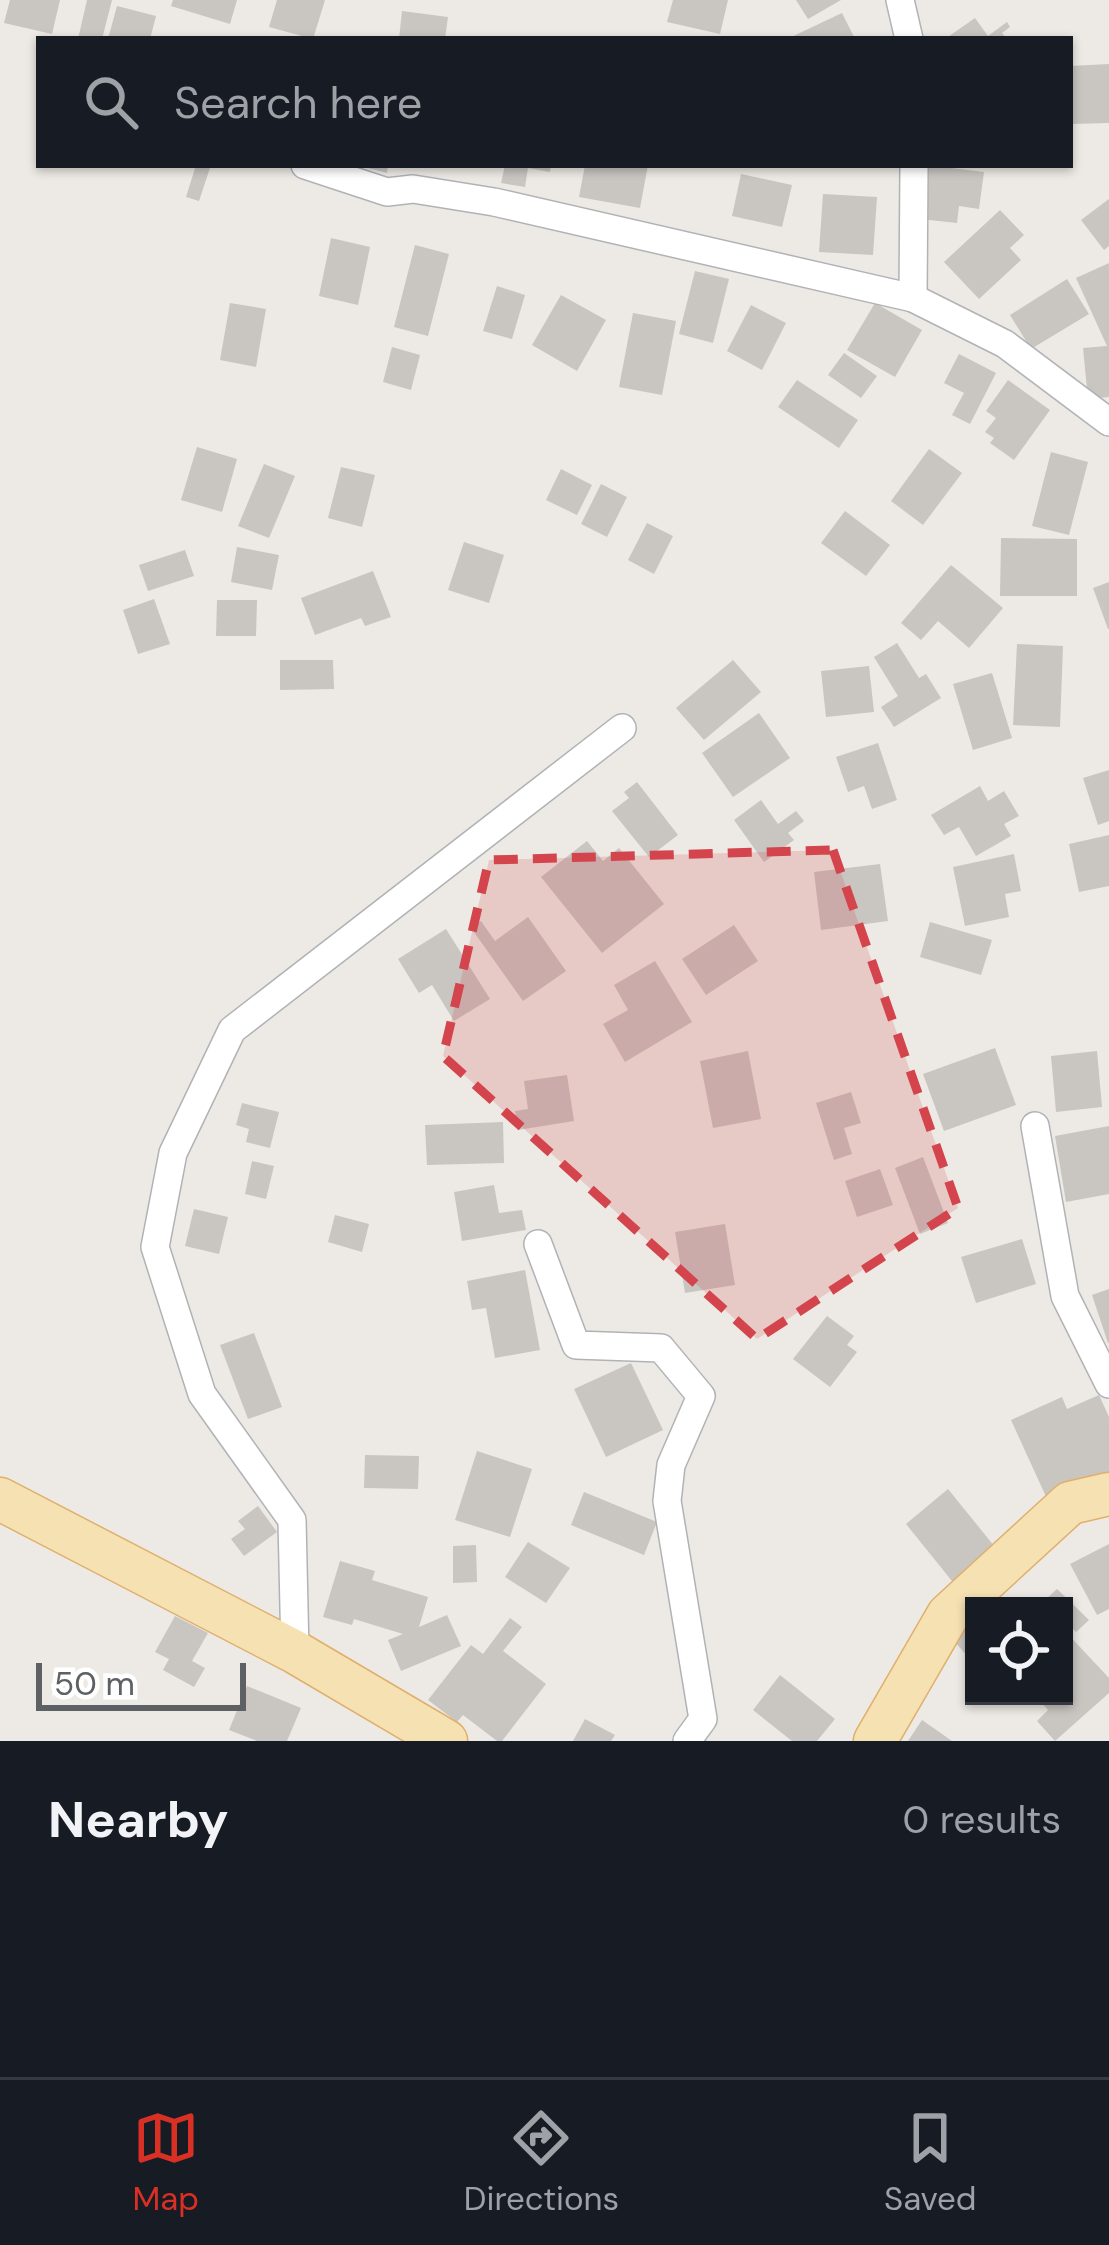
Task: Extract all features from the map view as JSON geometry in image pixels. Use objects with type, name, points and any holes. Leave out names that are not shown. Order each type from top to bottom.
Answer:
[{"type":"main road","points":[[875,1741],[948,1615],[1070,1503],[1109,1494]]},
{"type":"main road","points":[[0,1499],[295,1652],[446,1741]]},
{"type":"street","points":[[900,0],[909,36]]},
{"type":"street","points":[[314,168],[387,192],[412,190],[494,202],[913,298],[1005,344],[1109,422]]},
{"type":"street","points":[[913,298],[914,168]]},
{"type":"street","points":[[295,1652],[292,1520],[202,1394],[155,1246],[173,1153],[232,1030],[622,728]]},
{"type":"street","points":[[1035,1126],[1065,1296],[1109,1384]]},
{"type":"street","points":[[538,1244],[576,1345],[661,1348],[701,1396],[670,1465],[667,1501],[703,1719],[687,1741]]},
{"type":"highlighted area","points":[[833,850],[958,1208],[757,1339],[443,1056],[489,860]]},
{"type":"building","points":[[10,0],[60,0],[52,34],[4,23]]},
{"type":"building","points":[[87,0],[112,0],[103,36],[79,36]]},
{"type":"building","points":[[173,0],[237,0],[230,24],[171,6]]},
{"type":"building","points":[[277,0],[325,0],[314,36],[269,27]]},
{"type":"building","points":[[673,0],[728,0],[720,34],[667,22]]},
{"type":"building","points":[[796,0],[841,0],[808,19]]},
{"type":"building","points":[[117,6],[156,16],[151,36],[109,36]]},
{"type":"building","points":[[402,11],[448,17],[445,36],[399,36]]},
{"type":"building","points":[[842,13],[854,36],[793,36]]},
{"type":"building","points":[[975,18],[988,36],[949,36]]},
{"type":"building","points":[[1007,22],[1010,27],[1002,33],[1004,36],[988,36]]},
{"type":"building","points":[[1109,64],[1109,123],[1073,124],[1073,66]]},
{"type":"building","points":[[195,168],[210,168],[199,201],[186,197]]},
{"type":"building","points":[[504,168],[528,168],[525,187],[501,183]]},
{"type":"building","points":[[584,168],[647,168],[640,208],[579,197]]},
{"type":"building","points":[[927,168],[984,172],[979,209],[959,206],[957,223],[920,219]]},
{"type":"building","points":[[741,174],[792,185],[782,227],[732,216]]},
{"type":"building","points":[[823,194],[877,197],[873,255],[819,252]]},
{"type":"building","points":[[1109,199],[1109,246],[1104,250],[1081,220]]},
{"type":"building","points":[[1000,210],[1024,235],[1010,248],[1021,260],[979,299],[944,262]]},
{"type":"building","points":[[331,238],[370,247],[358,305],[319,296]]},
{"type":"building","points":[[415,245],[449,254],[428,336],[394,327]]},
{"type":"building","points":[[1109,263],[1109,397],[1088,399],[1083,348],[1107,346],[1076,278]]},
{"type":"building","points":[[695,271],[729,279],[713,343],[679,334]]},
{"type":"building","points":[[1067,279],[1089,314],[1031,349],[1010,315]]},
{"type":"building","points":[[497,286],[525,295],[512,339],[483,331]]},
{"type":"building","points":[[561,295],[606,320],[577,371],[532,345]]},
{"type":"building","points":[[230,303],[266,309],[256,367],[220,360]]},
{"type":"building","points":[[875,303],[922,330],[895,377],[847,350]]},
{"type":"building","points":[[751,305],[786,323],[762,370],[727,351]]},
{"type":"building","points":[[633,313],[676,321],[662,395],[619,387]]},
{"type":"building","points":[[392,347],[420,355],[411,390],[383,382]]},
{"type":"building","points":[[844,353],[877,376],[861,398],[828,375]]},
{"type":"building","points":[[959,354],[996,373],[970,424],[952,415],[964,393],[944,383]]},
{"type":"building","points":[[797,380],[858,420],[839,448],[778,407]]},
{"type":"building","points":[[1008,380],[1050,410],[1014,460],[990,443],[994,438],[985,432],[996,418],[986,411]]},
{"type":"building","points":[[197,447],[237,459],[222,512],[181,500]]},
{"type":"building","points":[[929,449],[962,473],[923,525],[891,501]]},
{"type":"building","points":[[1051,452],[1088,462],[1069,535],[1032,526]]},
{"type":"building","points":[[264,464],[295,476],[269,538],[238,526]]},
{"type":"building","points":[[341,467],[375,475],[362,527],[328,518]]},
{"type":"building","points":[[561,469],[592,485],[577,515],[546,500]]},
{"type":"building","points":[[601,484],[627,497],[607,537],[581,524]]},
{"type":"building","points":[[845,511],[890,545],[866,576],[821,543]]},
{"type":"building","points":[[647,523],[673,536],[654,574],[628,560]]},
{"type":"building","points":[[1001,538],[1077,539],[1077,596],[1000,596]]},
{"type":"building","points":[[464,542],[504,555],[489,603],[448,590]]},
{"type":"building","points":[[237,547],[279,555],[272,590],[231,582]]},
{"type":"building","points":[[185,550],[194,576],[148,591],[139,565]]},
{"type":"building","points":[[951,565],[1003,608],[969,648],[938,621],[921,640],[901,623]]},
{"type":"building","points":[[373,571],[391,617],[365,626],[361,618],[315,635],[301,598]]},
{"type":"building","points":[[1109,582],[1109,629],[1108,629],[1093,588]]},
{"type":"building","points":[[154,599],[170,644],[138,654],[123,610]]},
{"type":"building","points":[[217,600],[257,600],[256,636],[216,636]]},
{"type":"building","points":[[897,643],[919,678],[926,674],[941,698],[894,727],[881,707],[898,696],[874,657]]},
{"type":"building","points":[[1017,644],[1063,646],[1060,727],[1013,725]]},
{"type":"building","points":[[280,660],[333,660],[334,689],[280,690]]},
{"type":"building","points":[[733,660],[761,692],[704,740],[676,708]]},
{"type":"building","points":[[869,666],[874,712],[826,717],[821,671]]},
{"type":"building","points":[[992,673],[1012,738],[973,750],[953,684]]},
{"type":"building","points":[[759,713],[790,758],[733,797],[702,753]]},
{"type":"building","points":[[878,743],[897,800],[872,809],[864,786],[848,792],[836,757]]},
{"type":"building","points":[[1109,770],[1109,821],[1098,825],[1083,778]]},
{"type":"building","points":[[637,782],[678,835],[649,857],[612,811],[629,798],[624,792]]},
{"type":"building","points":[[980,786],[988,801],[1004,791],[1019,816],[1004,824],[1011,836],[976,856],[959,827],[944,835],[931,815]]},
{"type":"building","points":[[761,800],[778,824],[796,811],[804,821],[788,833],[794,840],[764,862],[734,820]]},
{"type":"building","points":[[1109,835],[1109,886],[1079,892],[1069,844]]},
{"type":"building","points":[[587,841],[603,861],[619,848],[664,904],[602,953],[541,877]]},
{"type":"building","points":[[1014,854],[1021,891],[1005,894],[1009,917],[965,926],[953,867]]},
{"type":"building","points":[[880,864],[888,921],[821,930],[814,872]]},
{"type":"building","points":[[528,917],[566,971],[523,1001],[471,928],[481,921],[495,941]]},
{"type":"building","points":[[930,922],[992,940],[981,975],[920,957]]},
{"type":"building","points":[[734,925],[758,961],[706,995],[682,959]]},
{"type":"building","points":[[446,929],[490,999],[454,1021],[432,985],[419,993],[398,959]]},
{"type":"building","points":[[655,961],[692,1022],[625,1062],[603,1024],[628,1010],[614,985]]},
{"type":"building","points":[[995,1048],[1016,1105],[944,1131],[923,1074]]},
{"type":"building","points":[[748,1051],[761,1119],[713,1128],[700,1061]]},
{"type":"building","points":[[1097,1051],[1102,1107],[1056,1112],[1051,1056]]},
{"type":"building","points":[[567,1075],[574,1121],[518,1130],[515,1111],[528,1109],[524,1081]]},
{"type":"building","points":[[851,1092],[861,1123],[844,1128],[852,1154],[834,1160],[816,1103]]},
{"type":"building","points":[[242,1103],[279,1112],[270,1148],[246,1142],[249,1129],[236,1125]]},
{"type":"building","points":[[503,1122],[504,1163],[427,1165],[425,1125]]},
{"type":"building","points":[[1109,1126],[1109,1194],[1066,1202],[1055,1136]]},
{"type":"building","points":[[923,1157],[948,1223],[920,1234],[895,1168]]},
{"type":"building","points":[[252,1161],[274,1166],[266,1199],[245,1194]]},
{"type":"building","points":[[880,1169],[893,1205],[857,1217],[845,1181]]},
{"type":"building","points":[[494,1185],[499,1213],[522,1210],[526,1230],[462,1241],[454,1192]]},
{"type":"building","points":[[194,1209],[228,1217],[219,1254],[185,1246]]},
{"type":"building","points":[[335,1215],[369,1224],[362,1252],[328,1242]]},
{"type":"building","points":[[725,1224],[735,1285],[685,1293],[675,1232]]},
{"type":"building","points":[[1022,1239],[1036,1284],[976,1303],[961,1257]]},
{"type":"building","points":[[525,1270],[540,1350],[495,1358],[486,1308],[472,1310],[467,1281]]},
{"type":"building","points":[[1109,1289],[1109,1343],[1108,1343],[1092,1295]]},
{"type":"building","points":[[827,1316],[854,1336],[847,1345],[857,1352],[830,1387],[793,1359]]},
{"type":"building","points":[[254,1333],[282,1407],[248,1419],[220,1345]]},
{"type":"building","points":[[631,1363],[663,1430],[606,1457],[574,1389]]},
{"type":"building","points":[[1099,1395],[1109,1417],[1109,1473],[1048,1501],[1011,1420],[1062,1397],[1067,1409]]},
{"type":"building","points":[[477,1451],[532,1469],[510,1537],[455,1520]]},
{"type":"building","points":[[365,1455],[419,1456],[418,1489],[364,1488]]},
{"type":"building","points":[[948,1489],[999,1552],[956,1586],[906,1524]]},
{"type":"building","points":[[584,1492],[657,1522],[644,1555],[571,1525]]},
{"type":"building","points":[[258,1506],[277,1532],[244,1556],[231,1539],[245,1529],[238,1521]]},
{"type":"building","points":[[528,1542],[570,1568],[546,1603],[505,1577]]},
{"type":"building","points":[[1109,1544],[1109,1609],[1097,1615],[1070,1564]]},
{"type":"building","points":[[476,1545],[477,1582],[453,1583],[453,1546]]},
{"type":"building","points":[[340,1561],[375,1571],[372,1580],[428,1597],[419,1627],[447,1615],[461,1646],[401,1671],[388,1640],[403,1634],[354,1619],[352,1625],[323,1617]]},
{"type":"building","points":[[1073,1604],[1089,1620],[1076,1632],[1073,1629]]},
{"type":"building","points":[[175,1616],[208,1633],[192,1661],[205,1668],[194,1687],[163,1670],[169,1659],[155,1652]]},
{"type":"building","points":[[965,1617],[965,1653],[947,1633]]},
{"type":"building","points":[[510,1618],[522,1627],[503,1651],[546,1684],[502,1741],[497,1741],[463,1715],[457,1722],[428,1700],[471,1645],[483,1654]]},
{"type":"building","points":[[1073,1640],[1109,1678],[1109,1693],[1055,1741],[1037,1721],[1048,1710],[1044,1705],[1073,1705]]},
{"type":"building","points":[[780,1675],[835,1719],[817,1741],[792,1741],[753,1710]]},
{"type":"building","points":[[247,1686],[301,1708],[287,1741],[257,1741],[229,1730]]},
{"type":"building","points":[[585,1719],[615,1735],[611,1741],[573,1741]]},
{"type":"building","points":[[922,1720],[952,1741],[908,1741]]}]
